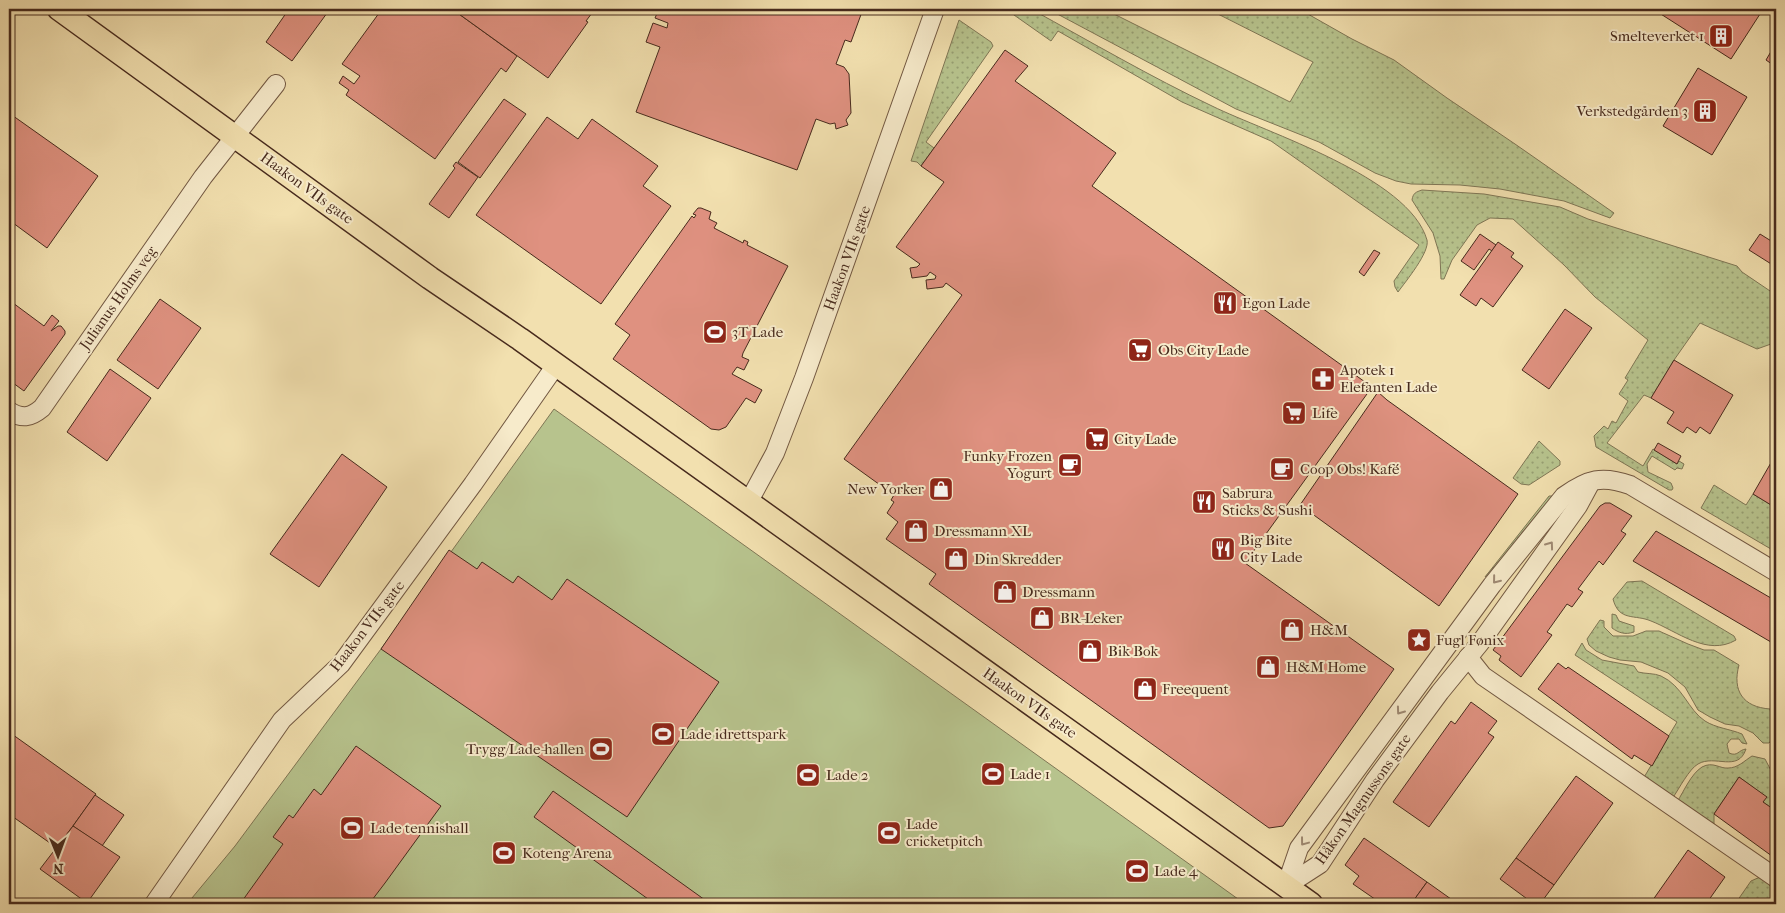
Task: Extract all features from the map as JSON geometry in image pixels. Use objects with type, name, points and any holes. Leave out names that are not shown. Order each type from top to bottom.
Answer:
[{"type":"main road","name":"Haakon VIIs gate","points":[[59,9],[430,278],[556,365],[1311,904]]},
{"type":"street","name":"Haakon VIIs gate","points":[[748,503],[775,453],[804,378],[936,9]]},
{"type":"street","points":[[234,136],[276,84]]},
{"type":"street","name":"Julianus Holms veg","points":[[9,411],[27,418],[42,408],[234,136]]},
{"type":"street","name":"Haakon VIIs gate","points":[[154,904],[282,720],[341,664],[473,484],[556,365]]},
{"type":"street","name":"Håkon Magnussons gate","points":[[1286,886],[1299,848],[1492,585],[1564,496],[1577,487],[1602,479],[1614,479],[1630,485],[1776,572]]},
{"type":"street","name":"Håkon Magnussons gate","points":[[1286,886],[1320,864],[1375,780],[1480,643],[1578,506],[1592,482]]},
{"type":"street","points":[[1468,657],[1483,676],[1776,878]]},
{"type":"green space","points":[[1009,9],[1031,9],[1189,95],[1299,144],[1366,177],[1394,196],[1415,217],[1427,240],[1425,252],[1417,266],[1398,292],[1394,281],[1419,245],[1415,242],[1271,141],[1182,102],[1058,31],[1051,41],[1014,15]]},
{"type":"green space","points":[[1048,9],[1104,9],[1290,102],[1313,62],[1208,9],[1299,9],[1394,60],[1614,213],[1610,218],[1564,201],[1500,189],[1460,185],[1411,184],[1396,181],[1375,173],[1319,142],[1236,109]]},
{"type":"green space","points":[[959,20],[991,42],[993,46],[926,142],[934,148],[921,166],[917,162],[911,161]]},
{"type":"green space","points":[[1422,190],[1484,194],[1560,207],[1588,219],[1737,266],[1742,272],[1776,295],[1776,344],[1757,349],[1700,323],[1674,360],[1651,398],[1644,395],[1607,443],[1643,466],[1653,449],[1677,464],[1679,461],[1684,464],[1682,469],[1677,468],[1675,470],[1652,456],[1647,464],[1648,472],[1671,483],[1672,490],[1596,447],[1594,436],[1604,426],[1608,429],[1612,421],[1616,423],[1628,401],[1619,394],[1628,380],[1625,378],[1648,340],[1595,297],[1564,265],[1513,219],[1490,218],[1477,225],[1452,260],[1444,279],[1441,279],[1440,256],[1433,233],[1412,200],[1415,193]]},
{"type":"green space","name":"Lade idrettspark","points":[[554,409],[1245,904],[187,904],[235,846],[381,649]]},
{"type":"green space","points":[[1539,441],[1560,461],[1560,465],[1529,485],[1521,484],[1513,478]]},
{"type":"green space","points":[[1714,485],[1746,505],[1753,494],[1776,508],[1776,552],[1701,508]]},
{"type":"green space","points":[[1549,496],[1554,498],[1547,508],[1485,577]]},
{"type":"green space","points":[[1642,581],[1734,636],[1736,640],[1714,646],[1703,644],[1692,641],[1651,621],[1623,614],[1619,611],[1613,599],[1627,582]]},
{"type":"green space","points":[[1612,614],[1616,615],[1619,621],[1634,626],[1634,632],[1622,633],[1612,628]]},
{"type":"green space","points":[[1600,620],[1604,621],[1604,627],[1613,636],[1633,636],[1646,631],[1659,631],[1704,650],[1714,650],[1739,665],[1737,683],[1742,696],[1753,705],[1770,709],[1774,731],[1772,739],[1769,743],[1763,743],[1753,733],[1739,726],[1725,724],[1698,710],[1685,687],[1668,673],[1641,662],[1620,660],[1596,651],[1589,645],[1587,639]]},
{"type":"green space","points":[[1582,643],[1586,650],[1602,660],[1634,666],[1638,672],[1658,675],[1669,680],[1694,711],[1705,721],[1742,734],[1747,744],[1742,743],[1739,739],[1731,739],[1727,744],[1729,753],[1732,754],[1746,749],[1742,756],[1732,762],[1705,761],[1698,764],[1672,799],[1643,779],[1677,722],[1575,655]]},
{"type":"green space","points":[[1752,756],[1765,759],[1776,780],[1776,811],[1763,802],[1766,797],[1739,777],[1714,814],[1714,825],[1677,802],[1691,778],[1702,767],[1713,765],[1732,768]]},
{"type":"green space","points":[[1760,877],[1776,888],[1776,904],[1735,904],[1751,881]]},
{"type":"building","points":[[289,9],[330,9],[292,61],[266,42]]},
{"type":"building","points":[[382,9],[452,9],[517,56],[506,72],[501,68],[435,159],[346,95],[349,90],[339,83],[343,76],[354,84],[360,76],[342,64]]},
{"type":"building","points":[[452,9],[595,9],[586,21],[588,22],[548,78]]},
{"type":"building","points":[[659,9],[863,9],[851,42],[845,40],[836,64],[844,67],[849,74],[851,113],[846,120],[848,125],[836,129],[835,123],[830,124],[816,119],[797,170],[636,112],[660,47],[646,42],[653,23],[667,28],[668,23],[655,18]]},
{"type":"building","name":"Smelteverket 1","points":[[1653,9],[1752,9],[1760,14],[1731,59]]},
{"type":"building","points":[[1776,43],[1776,67],[1766,60]]},
{"type":"building","name":"City Lade","points":[[1005,50],[1028,66],[1015,81],[1116,153],[1092,186],[1372,387],[1245,563],[1394,669],[1283,826],[1269,828],[929,584],[936,574],[886,539],[898,522],[887,513],[894,502],[891,500],[894,495],[844,459],[962,295],[946,283],[943,287],[927,289],[926,280],[935,279],[936,276],[930,272],[927,276],[912,278],[910,268],[917,267],[920,264],[896,247],[944,182],[921,166]]},
{"type":"building","name":"Verkstedgården 3","points":[[1698,68],[1747,97],[1712,155],[1663,126]]},
{"type":"building","points":[[504,99],[526,114],[480,178],[458,162]]},
{"type":"building","points":[[9,113],[98,176],[47,248],[9,220]]},
{"type":"building","points":[[547,117],[578,139],[592,119],[658,166],[643,186],[671,206],[601,304],[476,215]]},
{"type":"building","points":[[456,162],[478,177],[449,218],[429,204],[455,168],[453,166]]},
{"type":"building","points":[[698,208],[711,212],[709,219],[717,223],[714,228],[743,243],[744,240],[748,242],[747,245],[788,266],[743,353],[742,357],[749,360],[744,370],[737,367],[732,374],[762,390],[755,403],[746,398],[726,427],[719,430],[711,429],[613,359],[630,335],[615,324],[692,216],[694,218],[696,215],[693,214]]},
{"type":"building","points":[[1480,234],[1496,245],[1492,251],[1489,249],[1474,270],[1461,261]]},
{"type":"building","points":[[1760,234],[1776,244],[1776,267],[1749,250]]},
{"type":"building","points":[[1498,242],[1514,253],[1511,257],[1523,266],[1493,307],[1481,298],[1476,306],[1460,295]]},
{"type":"building","points":[[1374,250],[1380,253],[1364,276],[1359,272]]},
{"type":"building","points":[[160,299],[201,328],[158,389],[117,360]]},
{"type":"building","points":[[9,300],[44,326],[52,315],[59,321],[51,331],[61,326],[65,331],[65,334],[24,391],[9,380]]},
{"type":"building","points":[[1565,309],[1592,328],[1549,389],[1522,370]]},
{"type":"building","points":[[1674,360],[1733,395],[1710,434],[1700,427],[1696,433],[1687,427],[1683,433],[1667,423],[1674,412],[1651,398]]},
{"type":"building","points":[[110,369],[151,398],[107,461],[67,432]]},
{"type":"building","points":[[1378,392],[1518,494],[1439,606],[1300,505]]},
{"type":"building","points":[[1658,443],[1681,456],[1677,464],[1654,450]]},
{"type":"building","points":[[342,454],[387,487],[319,587],[270,554]]},
{"type":"building","points":[[1776,454],[1776,508],[1753,494]]},
{"type":"building","points":[[1610,503],[1632,516],[1621,531],[1626,534],[1603,565],[1599,561],[1578,589],[1583,592],[1572,607],[1567,604],[1547,632],[1552,635],[1521,677],[1499,660],[1501,656],[1493,650],[1600,506]]},
{"type":"building","points":[[1656,531],[1776,601],[1776,645],[1633,561]]},
{"type":"building","name":"Trygg/Lade-hallen","points":[[449,550],[477,569],[482,562],[513,583],[518,576],[552,600],[567,579],[719,682],[627,817],[381,649]]},
{"type":"building","points":[[1558,663],[1566,669],[1568,667],[1669,736],[1652,766],[1634,755],[1632,759],[1538,689]]},
{"type":"building","points":[[1471,702],[1497,721],[1488,733],[1494,737],[1429,827],[1393,802],[1451,721],[1455,724]]},
{"type":"building","points":[[9,732],[96,794],[57,848],[9,814]]},
{"type":"building","name":"Lade tennishall","points":[[356,746],[441,806],[385,883],[369,904],[240,904],[283,844],[273,837],[289,815],[293,818],[314,789],[321,795]]},
{"type":"building","points":[[1576,776],[1613,803],[1554,885],[1516,858]]},
{"type":"building","points":[[1739,777],[1767,797],[1763,802],[1776,811],[1776,859],[1714,814]]},
{"type":"building","points":[[553,791],[705,900],[703,904],[655,904],[534,817]]},
{"type":"building","points":[[95,795],[124,815],[102,846],[73,826]]},
{"type":"building","points":[[73,826],[120,857],[87,903],[40,869]]},
{"type":"building","points":[[1364,838],[1427,882],[1411,904],[1382,904],[1353,884],[1359,876],[1345,865]]},
{"type":"building","points":[[1688,850],[1725,877],[1706,904],[1650,904]]},
{"type":"building","points":[[1516,858],[1554,885],[1540,904],[1534,904],[1500,879]]},
{"type":"building","points":[[1427,882],[1458,904],[1411,904]]},
{"type":"place","name":"Smelteverket 1","points":[[1721,36]]},
{"type":"place","name":"Verkstedgården 3","points":[[1705,111]]},
{"type":"place","name":"Egon Lade","points":[[1225,303]]},
{"type":"place","name":"3T Lade","points":[[715,332]]},
{"type":"place","name":"Obs City Lade","points":[[1140,350]]},
{"type":"place","name":"Apotek 1 Elefanten Lade","points":[[1323,379]]},
{"type":"place","name":"Life","points":[[1294,413]]},
{"type":"place","name":"City Lade","points":[[1097,439]]},
{"type":"place","name":"Funky Frozen Yogurt","points":[[1070,465]]},
{"type":"place","name":"Coop Obs! Kafé","points":[[1282,469]]},
{"type":"place","name":"New Yorker","points":[[941,489]]},
{"type":"place","name":"Sabrura Sticks & Sushi","points":[[1204,502]]},
{"type":"place","name":"Dressmann XL","points":[[916,531]]},
{"type":"place","name":"Big Bite City Lade","points":[[1223,549]]},
{"type":"place","name":"Din Skredder","points":[[956,559]]},
{"type":"place","name":"Dressmann","points":[[1005,592]]},
{"type":"place","name":"BR-Leker","points":[[1042,618]]},
{"type":"place","name":"H&M","points":[[1292,630]]},
{"type":"place","name":"Fugl Fønix","points":[[1419,640]]},
{"type":"place","name":"Bik Bok","points":[[1090,651]]},
{"type":"place","name":"H&M Home","points":[[1268,667]]},
{"type":"place","name":"Freequent","points":[[1145,689]]},
{"type":"place","name":"Lade idrettspark","points":[[663,734]]},
{"type":"place","name":"Trygg/Lade-hallen","points":[[601,749]]},
{"type":"place","name":"Lade 1","points":[[993,774]]},
{"type":"place","name":"Lade 2","points":[[808,775]]},
{"type":"place","name":"Lade tennishall","points":[[352,828]]},
{"type":"place","name":"Lade cricketpitch","points":[[889,833]]},
{"type":"place","name":"Koteng Arena","points":[[504,853]]},
{"type":"place","name":"Lade 4","points":[[1137,871]]}]
